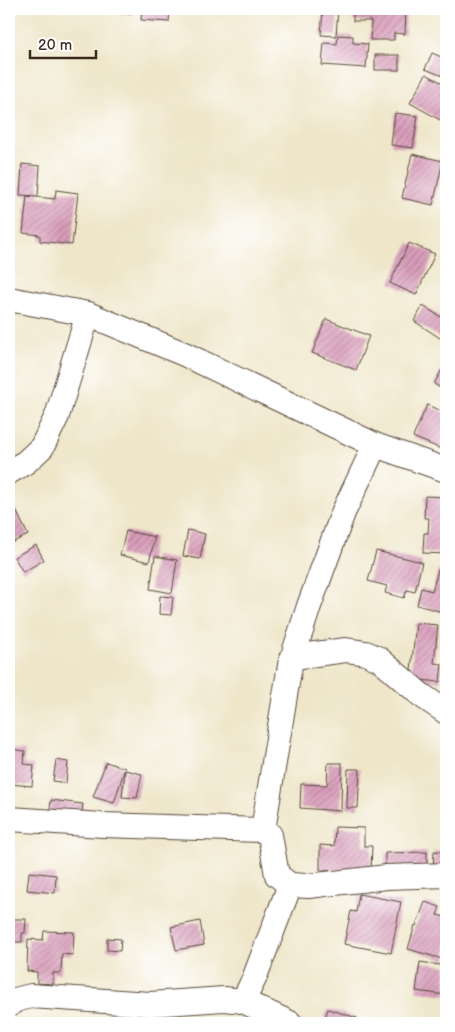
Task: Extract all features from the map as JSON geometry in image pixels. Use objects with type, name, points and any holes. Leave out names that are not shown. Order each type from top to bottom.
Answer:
[{"type":"street","points":[[9,299],[88,314],[184,354],[375,445],[446,470]]},
{"type":"street","points":[[9,472],[26,462],[42,447],[57,416],[88,314]]},
{"type":"street","points":[[263,830],[293,657],[343,513],[375,445]]},
{"type":"street","points":[[293,657],[346,650],[366,653],[379,659],[421,695],[446,712]]},
{"type":"street","points":[[9,819],[103,825],[263,830],[270,836],[277,875],[290,885],[308,886],[387,877],[446,875]]},
{"type":"street","points":[[243,1001],[254,979],[290,885]]},
{"type":"street","points":[[9,1005],[15,1000],[32,996],[149,1013],[224,999],[243,1001],[290,1023]]},
{"type":"building","points":[[109,9],[131,9],[131,14],[109,13]]},
{"type":"building","points":[[142,9],[170,9],[169,22],[141,20]]},
{"type":"building","points":[[323,9],[338,9],[336,36],[321,35]]},
{"type":"building","points":[[353,9],[406,9],[405,34],[394,33],[394,40],[370,40],[371,21],[353,21]]},
{"type":"building","points":[[338,35],[353,36],[353,43],[368,44],[366,68],[322,65],[324,43],[337,44]]},
{"type":"building","points":[[432,53],[446,59],[446,77],[425,69]]},
{"type":"building","points":[[375,55],[399,55],[399,70],[375,70]]},
{"type":"building","points":[[426,74],[446,85],[446,112],[442,121],[410,103]]},
{"type":"building","points":[[395,113],[418,116],[413,148],[391,145]]},
{"type":"building","points":[[412,154],[443,161],[433,205],[402,198]]},
{"type":"building","points":[[22,164],[40,166],[38,196],[20,195]]},
{"type":"building","points":[[56,190],[78,193],[72,245],[40,241],[40,235],[23,233],[27,196],[55,199]]},
{"type":"building","points":[[409,243],[435,254],[416,295],[390,283]]},
{"type":"building","points":[[423,306],[446,320],[446,335],[443,340],[414,321]]},
{"type":"building","points":[[326,319],[369,336],[356,370],[312,353]]},
{"type":"building","points":[[446,362],[446,391],[434,384]]},
{"type":"building","points":[[427,405],[446,413],[446,451],[413,437]]},
{"type":"building","points":[[9,496],[28,535],[9,544]]},
{"type":"building","points":[[425,496],[446,497],[446,554],[423,553],[424,533],[428,533],[429,518],[424,518]]},
{"type":"building","points":[[188,530],[205,534],[200,559],[183,556]]},
{"type":"building","points":[[126,531],[155,537],[149,562],[120,555]]},
{"type":"building","points":[[36,545],[44,560],[23,572],[14,557]]},
{"type":"building","points":[[376,551],[422,562],[415,592],[407,590],[404,598],[385,593],[387,586],[368,581]]},
{"type":"building","points":[[155,556],[177,560],[172,593],[150,589]]},
{"type":"building","points":[[438,570],[446,572],[446,613],[417,605],[421,588],[432,591]]},
{"type":"building","points":[[160,596],[173,597],[171,615],[159,614]]},
{"type":"building","points":[[416,623],[438,625],[434,663],[442,664],[440,682],[410,679]]},
{"type":"building","points":[[9,749],[25,751],[24,764],[34,765],[32,786],[9,784]]},
{"type":"building","points":[[56,760],[68,762],[66,783],[53,781]]},
{"type":"building","points":[[106,762],[125,768],[114,803],[93,797]]},
{"type":"building","points":[[328,763],[342,763],[341,811],[300,808],[301,784],[327,785]]},
{"type":"building","points":[[348,769],[360,769],[358,808],[347,808]]},
{"type":"building","points":[[125,770],[142,774],[137,798],[122,797]]},
{"type":"building","points":[[51,800],[83,804],[81,821],[49,817]]},
{"type":"building","points":[[335,827],[364,828],[364,846],[372,846],[371,872],[320,870],[320,845],[334,846]]},
{"type":"building","points":[[434,851],[446,852],[446,870],[433,869]]},
{"type":"building","points":[[427,852],[427,870],[385,871],[385,853]]},
{"type":"building","points":[[29,872],[56,875],[55,893],[27,890]]},
{"type":"building","points":[[359,894],[401,902],[391,953],[344,944],[351,911],[356,912]]},
{"type":"building","points":[[425,902],[440,907],[437,915],[446,917],[446,960],[408,949],[415,925]]},
{"type":"building","points":[[10,919],[26,919],[25,933],[22,933],[22,942],[9,942]]},
{"type":"building","points":[[200,921],[204,945],[176,950],[171,927]]},
{"type":"building","points":[[44,931],[74,932],[73,955],[62,954],[61,973],[53,973],[53,984],[37,983],[37,972],[27,971],[28,939],[43,940]]},
{"type":"building","points":[[107,938],[121,939],[120,951],[107,950]]},
{"type":"building","points":[[420,962],[446,966],[446,995],[416,991]]},
{"type":"building","points":[[328,1009],[357,1018],[355,1023],[323,1023]]}]
